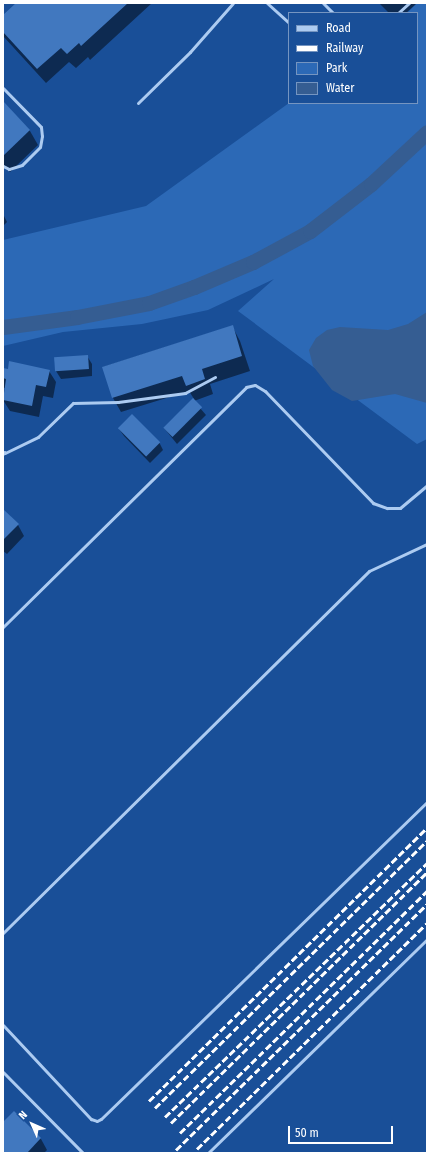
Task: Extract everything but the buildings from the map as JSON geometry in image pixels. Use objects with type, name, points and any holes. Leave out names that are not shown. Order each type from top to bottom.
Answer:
[{"type":"lane","points":[[138,103],[190,52],[233,3]]},
{"type":"lane","points":[[267,3],[288,23]]},
{"type":"lane","points":[[323,3],[333,12]]},
{"type":"lane","points":[[399,12],[408,3]]},
{"type":"lane","points":[[3,88],[41,127],[42,136],[40,147],[22,165],[9,169],[3,166]]},
{"type":"lane","points":[[4,454],[38,437],[73,403],[118,402],[185,393],[215,377]]},
{"type":"lane","points":[[3,627],[246,387],[255,386],[265,391],[373,503],[387,508],[400,508],[427,484]]},
{"type":"lane","points":[[3,933],[369,571],[427,544]]},
{"type":"lane","points":[[3,1025],[91,1119],[100,1119],[427,802]]},
{"type":"lane","points":[[208,1153],[427,939]]},
{"type":"lane","points":[[3,1072],[83,1153]]},
{"type":"green space","points":[[417,3],[427,3],[427,439],[417,444],[238,311],[274,279],[208,310],[142,324],[63,332],[3,346],[3,240],[146,206],[288,104],[418,104],[418,12],[408,12]]},
{"type":"water","points":[[427,312],[427,403],[395,394],[352,401],[332,390],[313,366],[309,350],[316,338],[327,330],[340,327],[388,330],[408,324]]},
{"type":"waterway","points":[[3,327],[77,317],[149,303],[194,287],[253,262],[310,231],[371,184],[427,132]]},
{"type":"railway","points":[[149,1101],[427,828]]},
{"type":"railway","points":[[155,1108],[427,841]]},
{"type":"railway","points":[[165,1117],[427,863]]},
{"type":"railway","points":[[171,1123],[427,872]]},
{"type":"railway","points":[[180,1133],[427,891]]},
{"type":"railway","points":[[176,1150],[427,904]]},
{"type":"railway","points":[[197,1149],[427,923]]}]
